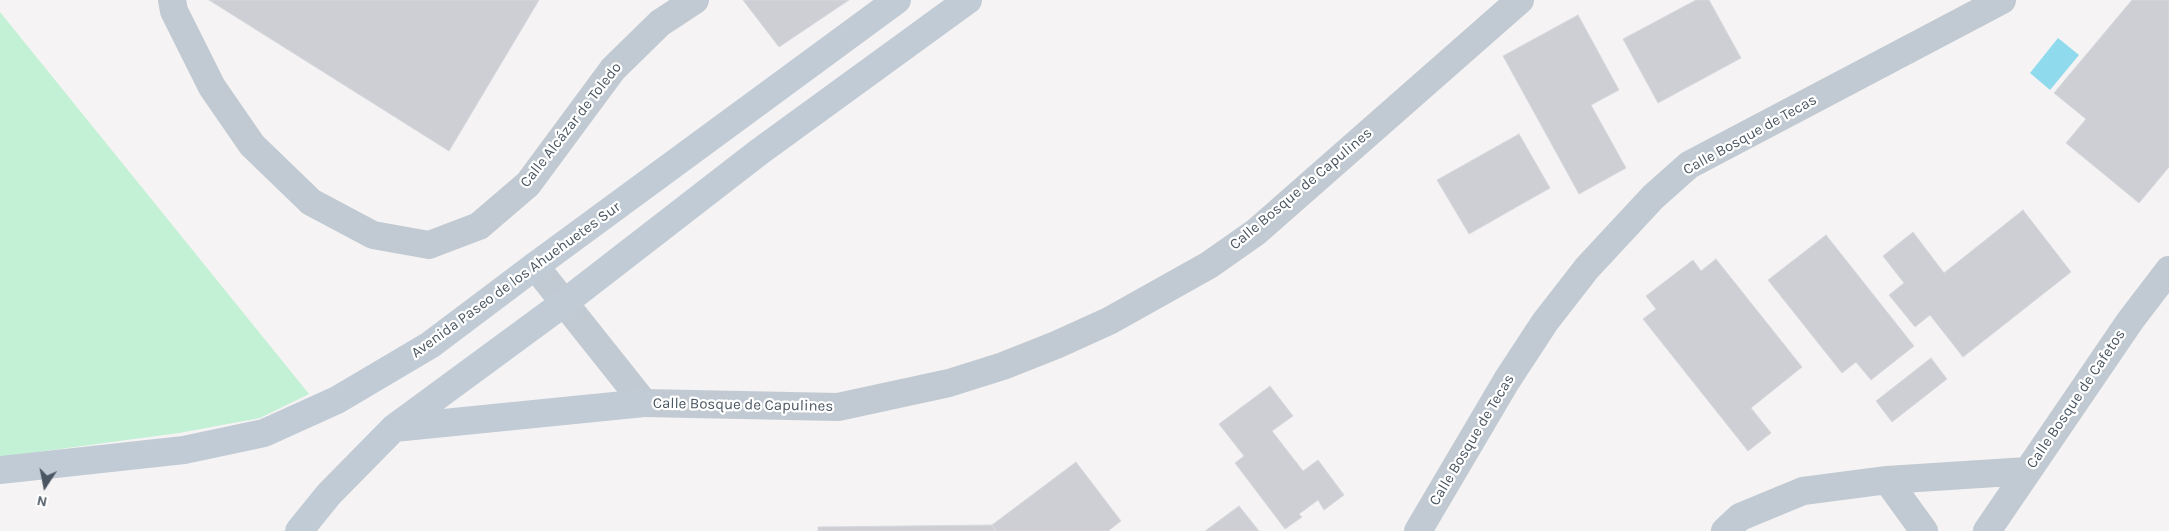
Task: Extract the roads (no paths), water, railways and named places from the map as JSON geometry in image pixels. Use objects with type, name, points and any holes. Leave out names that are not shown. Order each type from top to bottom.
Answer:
[{"type":"street","name":"Calle Alcázar de Toledo","points":[[172,0],[174,10],[212,87],[252,145],[311,202],[373,235],[429,245],[480,226],[528,184],[613,69],[660,23],[695,0]]},
{"type":"street","name":"Avenida Paseo de los Ahuehuetes Sur","points":[[0,470],[184,450],[264,432],[337,400],[430,345],[897,0]]},
{"type":"street","points":[[299,531],[329,494],[394,428],[564,303],[759,152],[968,0]]},
{"type":"street","name":"Calle Bosque de Capulines","points":[[535,266],[644,403],[838,407],[949,383],[1039,352],[1109,321],[1209,265],[1256,232],[1520,0]]},
{"type":"street","name":"Calle Bosque de Tecas","points":[[1418,531],[1507,380],[1545,322],[1593,261],[1653,198],[1689,165],[2002,0]]},
{"type":"street","name":"Calle Bosque de Cafetos","points":[[1987,531],[2130,321],[2169,270]]},
{"type":"street","points":[[394,428],[644,403]]},
{"type":"street","points":[[1725,531],[1740,517],[1803,491],[1887,480],[2027,471]]},
{"type":"street","points":[[1887,480],[1924,531]]},
{"type":"water","points":[[2058,38],[2079,55],[2050,90],[2030,73]]}]
